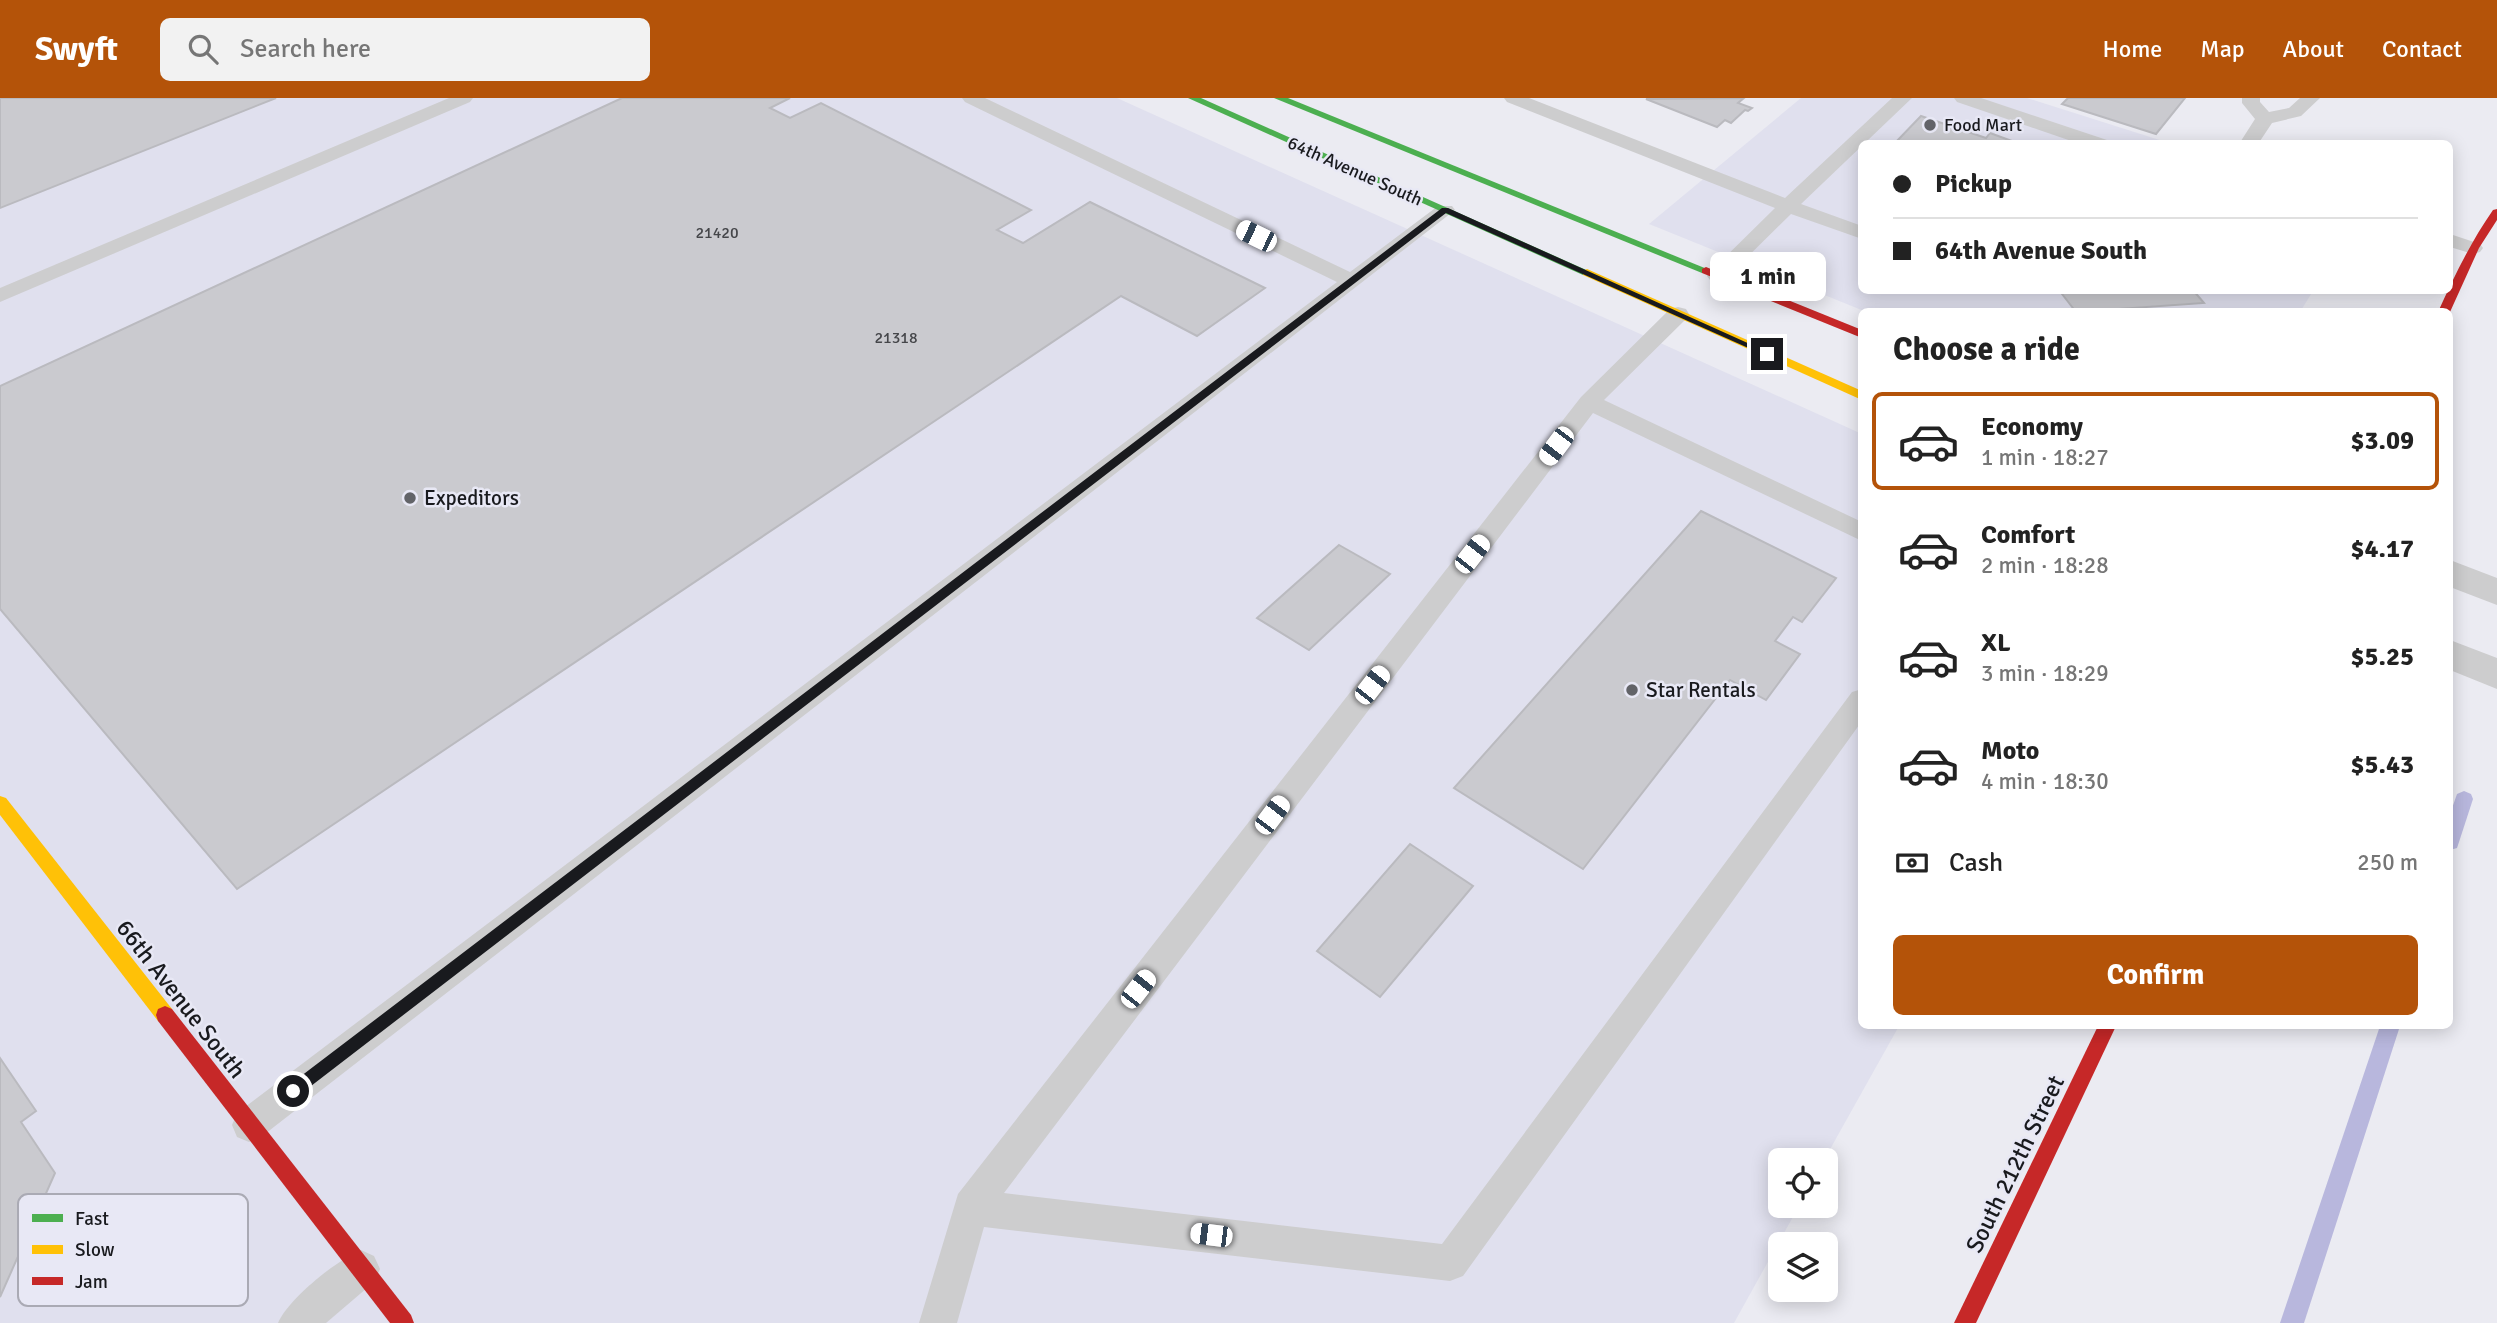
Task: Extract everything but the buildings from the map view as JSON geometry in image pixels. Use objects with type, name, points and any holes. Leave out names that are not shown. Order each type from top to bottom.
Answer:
[{"type":"street","name":"64th Avenue South","points":[[1193,98],[1858,394]]},
{"type":"street","name":"64th Avenue South","points":[[1279,98],[1858,332]]},
{"type":"street","points":[[2453,292],[2473,248],[2497,212]]},
{"type":"street","points":[[2453,574],[2497,592]]},
{"type":"street","points":[[2453,655],[2497,674]]},
{"type":"street","name":"66th Avenue South","points":[[0,803],[402,1323]]},
{"type":"street","name":"South 212th Street","points":[[1965,1323],[2106,1029]]},
{"type":"lane","points":[[0,296],[464,98]]},
{"type":"lane","points":[[971,98],[1351,281]]},
{"type":"lane","points":[[1513,98],[1858,232]]},
{"type":"lane","points":[[1858,140],[1903,98]]},
{"type":"lane","points":[[1963,98],[2088,140]]},
{"type":"lane","points":[[2251,98],[2251,103],[2265,119]]},
{"type":"lane","points":[[2251,140],[2265,119],[2295,112],[2311,98]]},
{"type":"lane","points":[[1717,276],[1858,140]]},
{"type":"lane","points":[[249,1125],[1445,210]]},
{"type":"lane","points":[[2453,241],[2473,248]]},
{"type":"lane","points":[[938,1323],[971,1207],[1589,402],[1678,314]]},
{"type":"lane","points":[[1589,402],[1858,530]]},
{"type":"lane","points":[[971,1207],[1451,1263],[1858,705]]},
{"type":"lane","points":[[297,1323],[361,1269]]},
{"type":"shaded area","points":[[0,98],[1117,98],[1858,432],[1858,1029],[1897,1029],[1831,1148],[1768,1148],[1768,1218],[1792,1218],[1785,1232],[1768,1232],[1768,1262],[1734,1323],[0,1323]]},
{"type":"shaded area","points":[[1801,98],[2027,98],[2160,140],[1858,140],[1858,294],[2311,294],[2302,308],[1858,309],[1649,224]]},
{"type":"waterway","points":[[2453,833],[2464,799]]},
{"type":"waterway","points":[[2292,1323],[2389,1029]]},
{"type":"traffic: fast","points":[[1193,98],[1587,273]]},
{"type":"traffic: fast","points":[[1279,98],[1706,271]]},
{"type":"traffic: slow","points":[[1587,273],[1858,394]]},
{"type":"traffic: slow","points":[[0,803],[165,1015]]},
{"type":"traffic: jam","points":[[2453,292],[2473,248],[2497,212]]},
{"type":"traffic: jam","points":[[1706,271],[1858,332]]},
{"type":"traffic: jam","points":[[2446,308],[2452,294]]},
{"type":"traffic: jam","points":[[165,1015],[403,1323]]},
{"type":"traffic: jam","points":[[1965,1323],[2106,1029]]},
{"type":"place","name":"Food Mart","points":[[1930,125]]},
{"type":"place","name":"Expeditors","points":[[410,498]]},
{"type":"place","name":"Star Rentals","points":[[1632,690]]},
{"type":"route","points":[[293,1091],[1445,210],[1767,354]]}]
